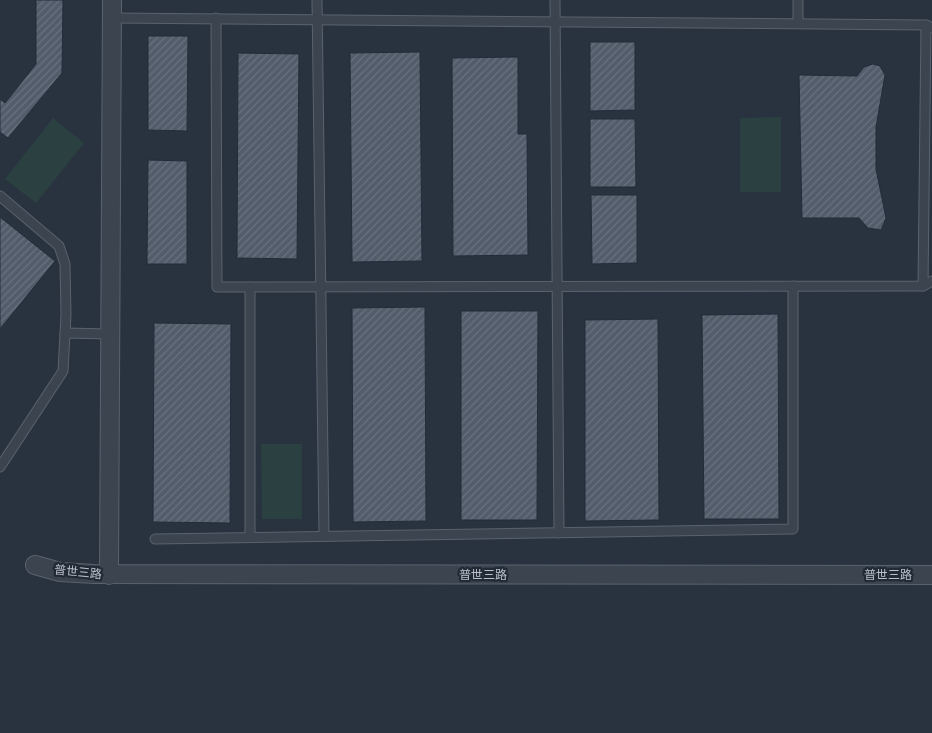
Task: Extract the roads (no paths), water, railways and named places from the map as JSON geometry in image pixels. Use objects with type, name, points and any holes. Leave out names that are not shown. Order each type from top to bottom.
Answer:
[{"type":"street","points":[[109,574],[112,0]]},
{"type":"street","name":"普世三路","points":[[34,565],[60,572],[109,574],[932,575]]},
{"type":"lane","points":[[317,0],[324,536]]},
{"type":"lane","points":[[555,0],[559,533]]},
{"type":"lane","points":[[798,0],[798,24]]},
{"type":"lane","points":[[112,18],[929,26],[923,286]]},
{"type":"lane","points":[[216,18],[217,287],[923,286],[932,281]]},
{"type":"lane","points":[[0,196],[59,246],[65,264],[63,372],[0,467]]},
{"type":"lane","points":[[155,539],[793,530],[793,286]]},
{"type":"lane","points":[[250,287],[250,538]]},
{"type":"lane","points":[[65,333],[110,334]]}]
